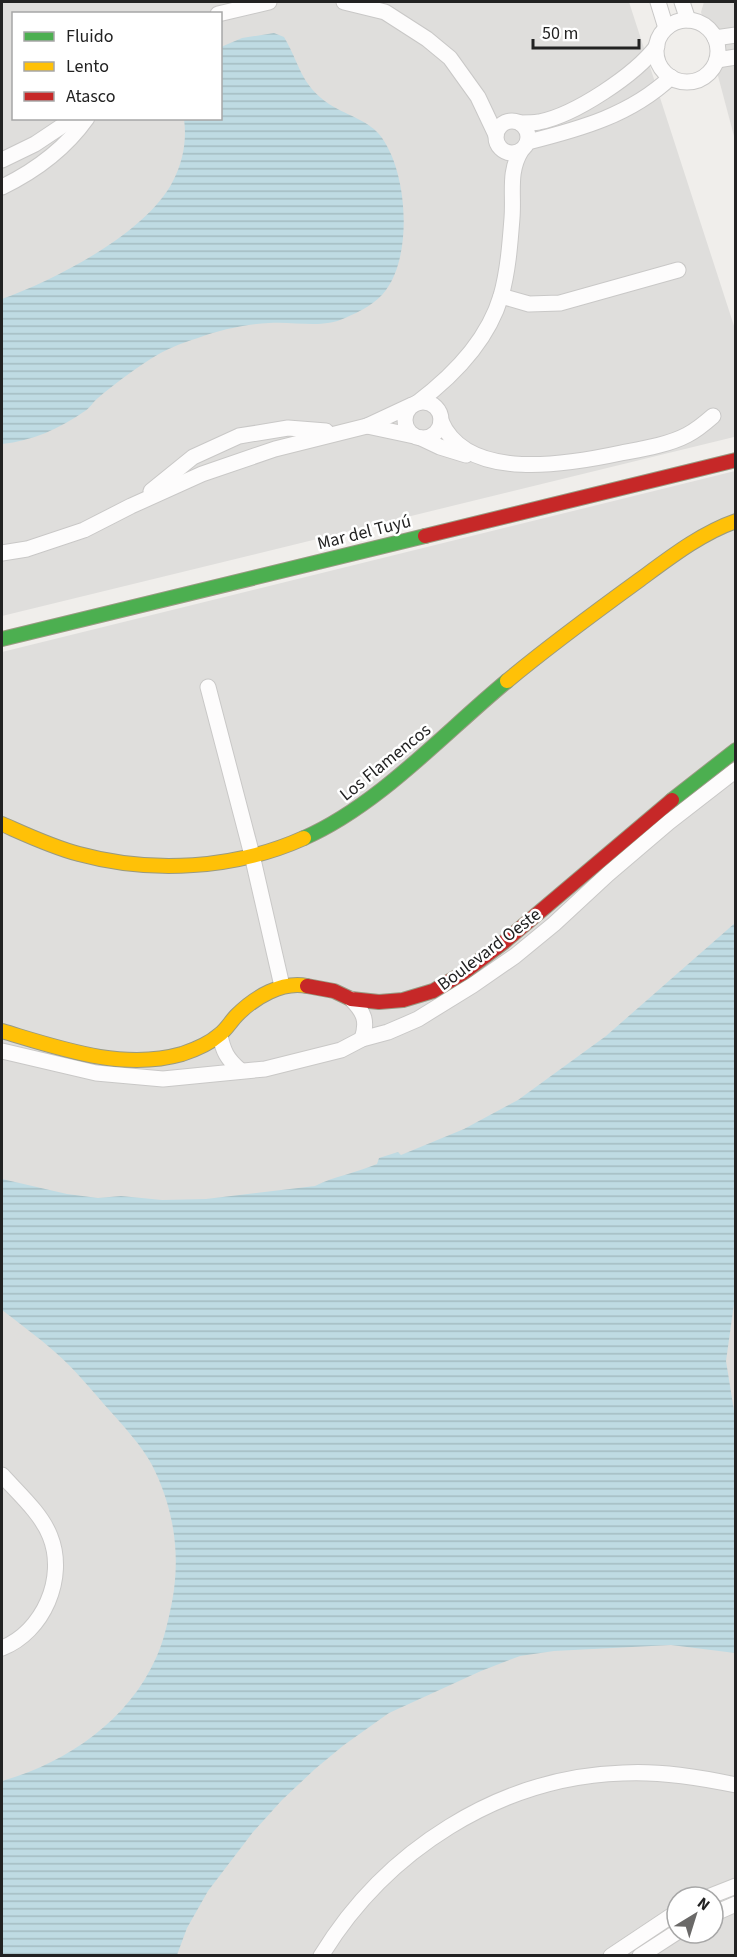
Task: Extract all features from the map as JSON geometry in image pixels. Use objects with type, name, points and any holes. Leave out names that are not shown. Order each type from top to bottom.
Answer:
[{"type":"street","points":[[222,13],[269,2]]},
{"type":"street","points":[[344,2],[385,12],[427,39],[450,58],[478,97],[498,142],[512,183]]},
{"type":"street","points":[[658,2],[666,28]]},
{"type":"street","points":[[682,2],[688,20]]},
{"type":"street","points":[[688,20],[704,25],[715,38],[718,52],[713,69],[696,81],[686,82],[671,77],[660,66],[657,46],[666,28],[688,20]]},
{"type":"street","points":[[715,38],[735,35]]},
{"type":"street","points":[[498,142],[501,125],[510,121],[539,122],[564,114],[595,97],[631,72],[657,46]]},
{"type":"street","points":[[717,60],[735,57]]},
{"type":"street","points":[[498,142],[511,154],[620,114],[651,94],[671,77]]},
{"type":"street","points":[[447,380],[442,394],[440,419],[436,432],[432,436],[418,437],[406,428],[404,422],[407,410],[447,380],[462,363],[491,321],[501,296],[507,264],[515,160],[525,147],[528,132],[518,122],[499,115],[478,97]]},
{"type":"street","points":[[595,97],[610,117]]},
{"type":"street","points":[[2,160],[35,144],[71,120]]},
{"type":"street","points":[[2,187],[28,174],[47,159],[75,136],[86,120]]},
{"type":"street","points":[[35,144],[47,159]]},
{"type":"street","points":[[501,296],[529,304],[560,303],[678,270]]},
{"type":"street","points":[[2,553],[27,549],[84,530],[202,474],[275,449],[367,426],[414,404],[430,403],[434,406],[452,440],[463,450],[478,457]]},
{"type":"street","points":[[367,426],[418,437],[440,447],[478,457],[521,465],[574,464],[639,450],[686,436],[713,416]]},
{"type":"street","points":[[131,506],[193,457],[239,436],[288,428],[340,433]]},
{"type":"street","points":[[270,430],[275,449]]},
{"type":"street","points":[[193,457],[202,474]]},
{"type":"street","name":"Mar del Tuyú","points":[[2,639],[735,460]]},
{"type":"street","name":"Los Flamencos","points":[[2,824],[81,855],[143,866],[221,862],[283,848],[349,815],[385,788],[473,709],[531,661],[687,546],[735,521]]},
{"type":"street","points":[[208,687],[252,855],[282,986]]},
{"type":"street","name":"Boulevard Oeste","points":[[2,1032],[66,1050],[114,1059],[157,1060],[185,1053],[220,1035],[238,1014],[254,1001],[282,986],[303,985],[334,991],[351,999],[379,1002],[403,1000],[433,991],[463,973],[504,942],[681,792],[735,750]]},
{"type":"street","name":"Boulevard Oeste","points":[[2,1052],[96,1073],[163,1079],[265,1069],[341,1050],[362,1039],[388,1032],[418,1019],[473,986],[514,956],[554,924],[617,866],[735,770]]},
{"type":"street","points":[[681,792],[690,805]]},
{"type":"street","points":[[504,942],[514,956]]},
{"type":"street","points":[[351,999],[362,1010],[366,1028],[362,1039]]},
{"type":"street","points":[[220,1035],[223,1051],[229,1061],[240,1070]]},
{"type":"street","points":[[62,1066],[66,1050]]},
{"type":"street","points":[[2,1475],[42,1523],[50,1536],[56,1558],[54,1582],[38,1619],[25,1634],[2,1648]]},
{"type":"street","points":[[321,1956],[333,1936],[369,1891],[407,1856],[426,1840],[453,1824],[508,1797],[567,1779],[623,1773],[687,1776],[735,1785]]},
{"type":"street","points":[[611,1956],[665,1920]]},
{"type":"street","points":[[640,1956],[665,1940]]},
{"type":"shaded area","points":[[2,2],[629,2],[735,329],[734,437],[2,616]]},
{"type":"shaded area","points":[[704,2],[735,2],[735,140],[701,12]]},
{"type":"shaded area","points":[[735,471],[735,1955],[2,1955],[2,652]]},
{"type":"water","points":[[274,33],[284,37],[312,89],[335,108],[374,129],[389,149],[401,189],[404,212],[400,255],[395,274],[386,290],[367,307],[336,321],[317,324],[251,325],[215,332],[179,345],[136,369],[104,393],[87,410],[65,423],[35,437],[2,444],[2,299],[73,267],[143,219],[160,200],[176,174],[182,159],[184,120],[222,120],[222,47],[242,38]]},
{"type":"water","points":[[735,923],[736,1290],[726,1361],[736,1423],[735,1653],[671,1645],[554,1651],[520,1656],[481,1671],[389,1713],[315,1769],[253,1832],[208,1891],[187,1928],[177,1955],[2,1955],[2,1781],[49,1763],[71,1751],[112,1720],[129,1701],[144,1681],[166,1631],[176,1567],[174,1532],[166,1498],[160,1481],[143,1451],[70,1366],[2,1310],[2,1179],[67,1194],[98,1198],[121,1196],[162,1200],[206,1199],[315,1186],[377,1164],[379,1158],[398,1152],[401,1155],[464,1129],[518,1100],[606,1036]]},
{"type":"traffic: fast","points":[[2,639],[425,536]]},
{"type":"traffic: fast","points":[[304,838],[332,824],[385,788],[507,681]]},
{"type":"traffic: fast","points":[[672,800],[736,750]]},
{"type":"traffic: slow","points":[[507,681],[673,556],[710,532],[736,521]]},
{"type":"traffic: slow","points":[[2,824],[79,854],[135,864],[164,866],[222,862],[278,848],[304,838]]},
{"type":"traffic: slow","points":[[2,1031],[91,1055],[114,1059],[159,1059],[182,1054],[211,1041],[222,1033],[244,1008],[269,992],[288,986],[307,986]]},
{"type":"traffic: jam","points":[[425,536],[736,460]]},
{"type":"traffic: jam","points":[[307,986],[334,991],[351,999],[379,1002],[403,1000],[433,991],[463,973],[504,942],[672,800]]}]
